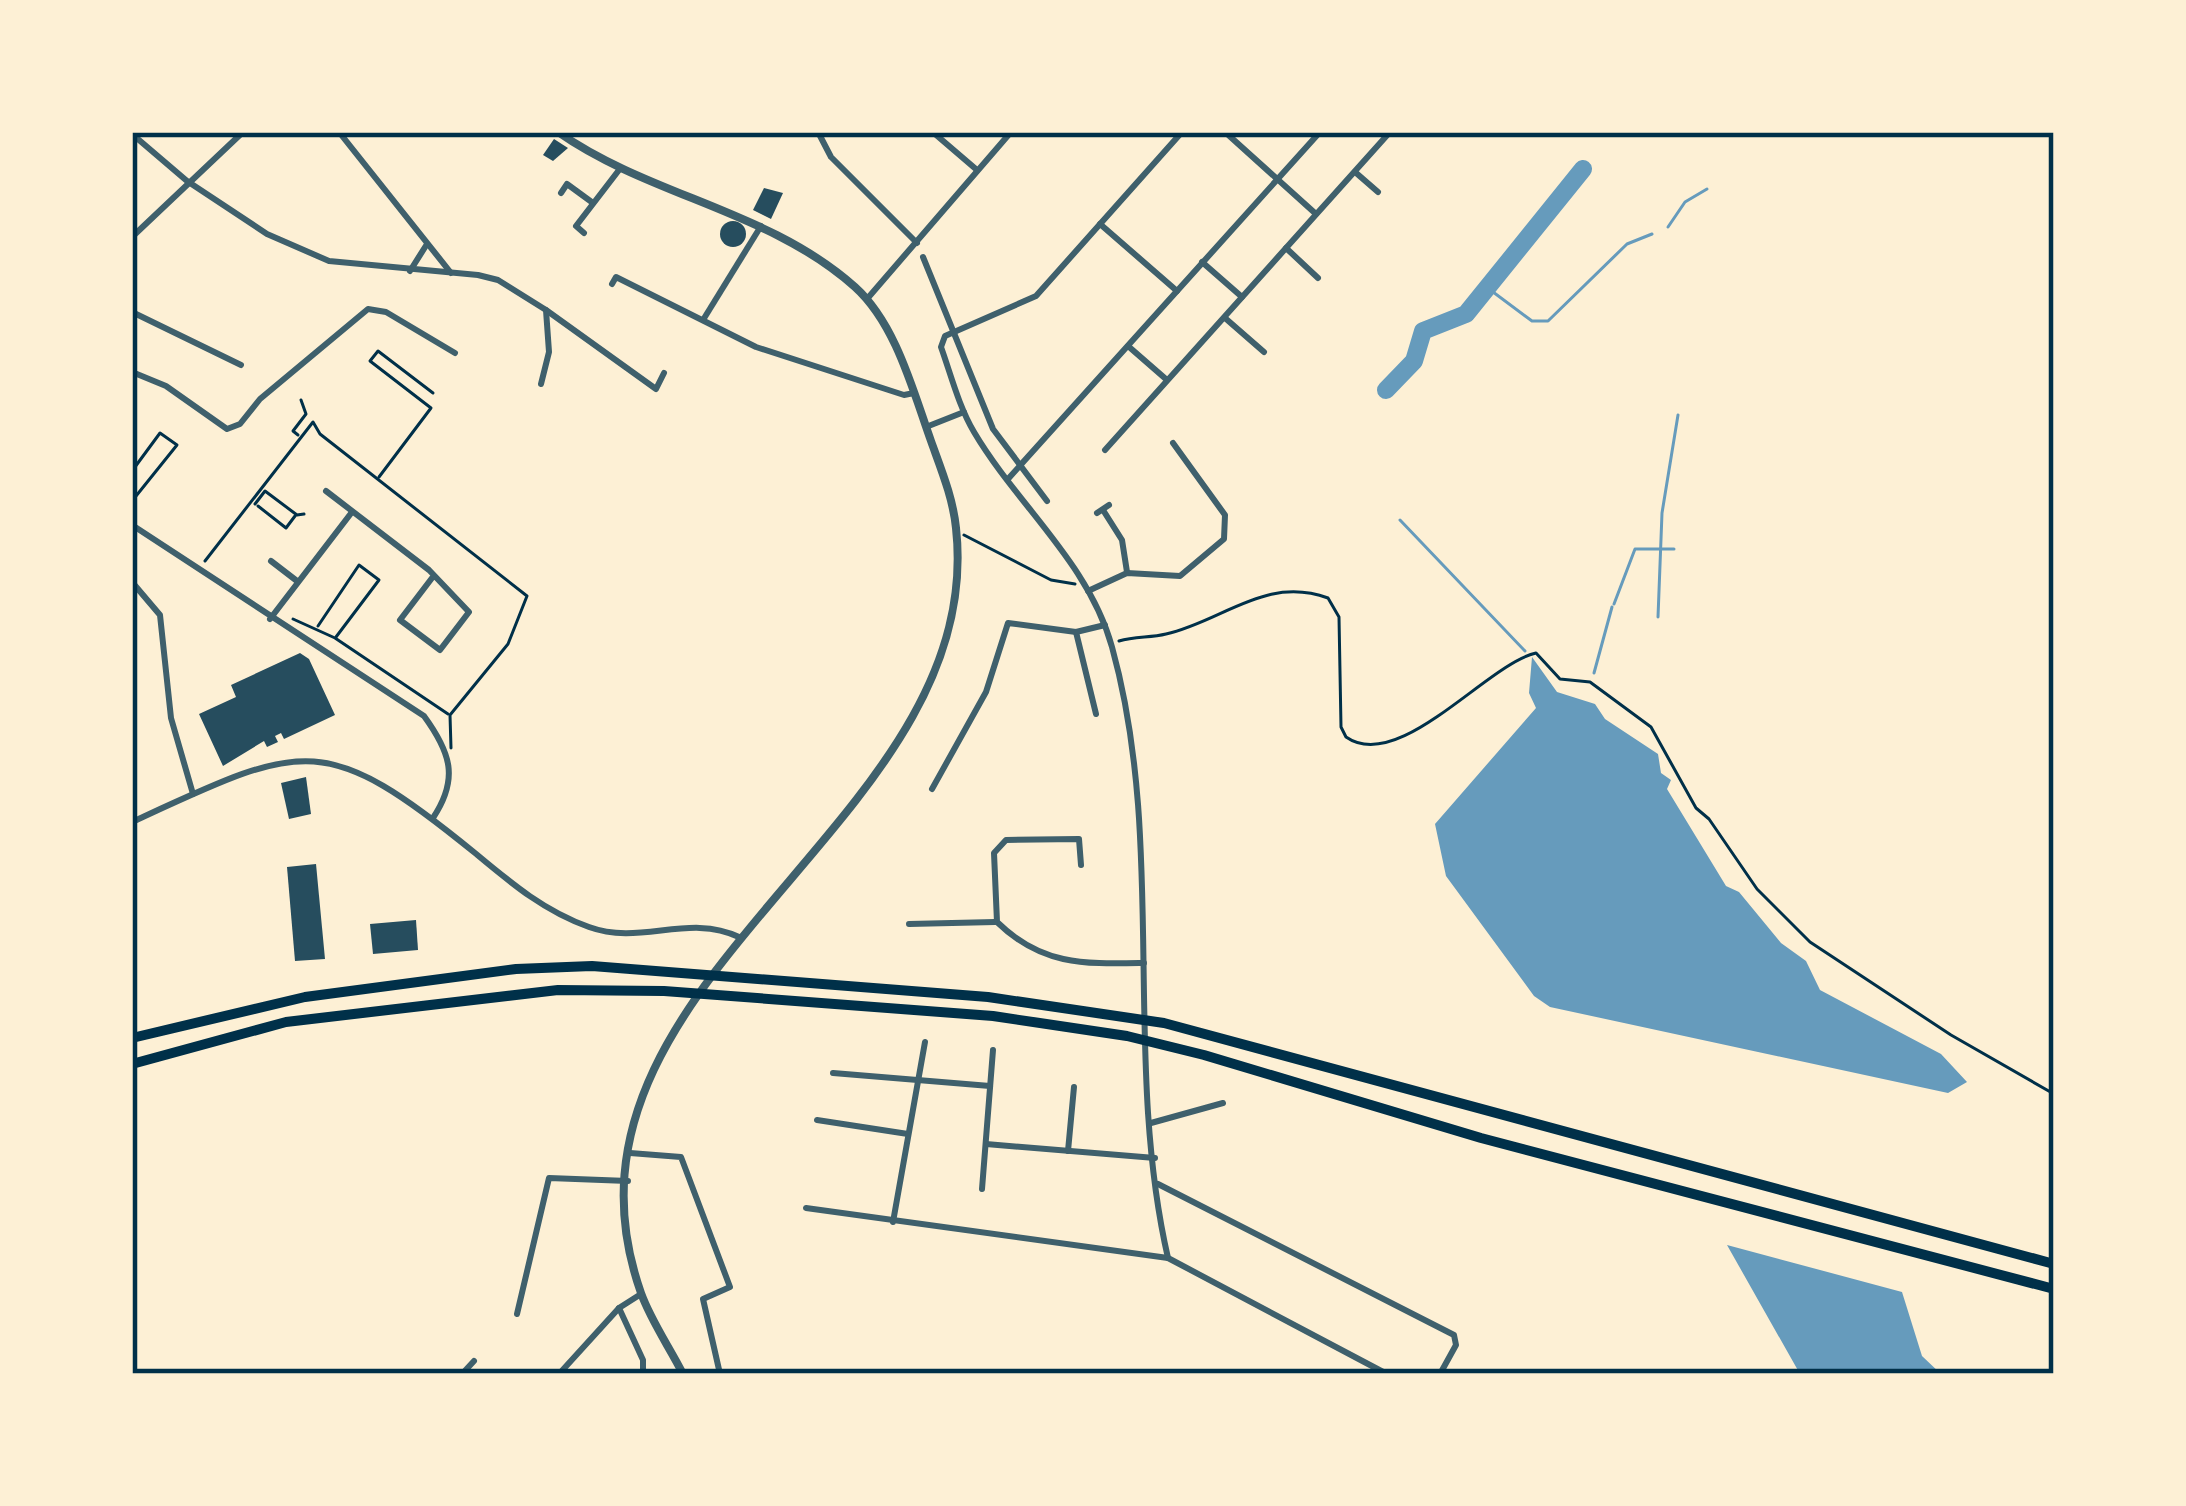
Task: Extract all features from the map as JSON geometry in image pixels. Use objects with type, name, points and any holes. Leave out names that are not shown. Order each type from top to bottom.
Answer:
[{"type":"highway","points":[[132,1038],[266,1004],[444,977],[592,966],[784,979],[1131,1016],[2054,1262]]},
{"type":"highway","points":[[132,1064],[286,1022],[558,990],[664,991],[993,1016],[1166,1045],[1481,1138],[2054,1289]]},
{"type":"street","points":[[132,237],[243,132]]},
{"type":"street","points":[[339,132],[451,273]]},
{"type":"street","points":[[558,132],[619,170],[761,226],[841,276],[867,299],[914,393],[957,532],[955,598],[936,669],[915,717],[880,770],[739,937],[675,1029],[644,1098],[630,1153],[632,1249],[641,1294],[683,1374]]},
{"type":"street","points":[[818,132],[831,157],[916,243]]},
{"type":"street","points":[[867,299],[1011,132]]},
{"type":"street","points":[[1168,1258],[1151,1123],[1136,806],[1112,644],[1083,583],[964,412],[941,347],[952,332],[1036,296],[1182,132]]},
{"type":"street","points":[[1225,132],[1316,214]]},
{"type":"street","points":[[1007,479],[1319,132]]},
{"type":"street","points":[[1105,450],[1390,132]]},
{"type":"street","points":[[928,142],[936,133],[976,170]]},
{"type":"street","points":[[132,134],[187,181],[267,234],[328,262],[498,280],[656,389],[664,373]]},
{"type":"street","points":[[584,232],[576,226],[619,170]]},
{"type":"street","points":[[1355,172],[1378,192]]},
{"type":"street","points":[[561,193],[567,184],[593,203]]},
{"type":"street","points":[[1100,224],[1177,291]]},
{"type":"street","points":[[703,320],[761,226]]},
{"type":"street","points":[[410,271],[428,242]]},
{"type":"street","points":[[1286,248],[1318,278]]},
{"type":"street","points":[[923,256],[984,412],[1047,501]]},
{"type":"street","points":[[1202,262],[1242,297]]},
{"type":"street","points":[[612,284],[616,277],[752,345],[904,395],[914,393]]},
{"type":"street","points":[[541,384],[549,352],[546,310]]},
{"type":"street","points":[[132,311],[241,364]]},
{"type":"street","points":[[132,372],[166,386],[227,429],[240,424],[260,399],[363,311],[386,312],[455,353]]},
{"type":"street","points":[[1226,318],[1264,352]]},
{"type":"street","points":[[228,358],[234,344]]},
{"type":"street","points":[[1128,346],[1168,380]]},
{"type":"street","points":[[926,427],[964,412]]},
{"type":"street","points":[[1088,591],[1127,573],[1180,576],[1224,539],[1226,515],[1173,443]]},
{"type":"street","points":[[326,491],[432,578],[470,612],[440,650],[400,620],[432,578]]},
{"type":"street","points":[[1103,509],[1122,540],[1127,573]]},
{"type":"street","points":[[270,619],[353,512]]},
{"type":"street","points":[[132,525],[196,572],[424,716],[442,741],[451,774],[448,793],[433,818]]},
{"type":"street","points":[[271,561],[298,581]]},
{"type":"street","points":[[132,582],[160,615],[171,718],[193,794]]},
{"type":"street","points":[[932,788],[986,692],[1008,623],[1076,632],[1105,625]]},
{"type":"street","points":[[1076,632],[1096,714]]},
{"type":"street","points":[[132,822],[266,765],[324,761],[368,774],[433,818],[543,907],[592,928],[626,936],[697,923],[739,937]]},
{"type":"street","points":[[997,922],[994,853],[1006,840],[1079,839],[1081,865]]},
{"type":"street","points":[[909,924],[997,922],[1036,954],[1072,964],[1144,963]]},
{"type":"street","points":[[893,1222],[925,1042]]},
{"type":"street","points":[[982,1189],[993,1051]]},
{"type":"street","points":[[833,1073],[990,1086]]},
{"type":"street","points":[[1068,1151],[1073,1088]]},
{"type":"street","points":[[1151,1123],[1223,1103]]},
{"type":"street","points":[[818,1120],[908,1134]]},
{"type":"street","points":[[986,1144],[1155,1158]]},
{"type":"street","points":[[630,1153],[681,1157],[730,1287],[703,1299],[720,1374]]},
{"type":"street","points":[[517,1314],[549,1178],[628,1181]]},
{"type":"street","points":[[1158,1184],[1440,1326],[1457,1340],[1440,1374]]},
{"type":"street","points":[[806,1208],[1168,1258],[1387,1374]]},
{"type":"street","points":[[559,1374],[619,1308],[641,1294]]},
{"type":"street","points":[[619,1308],[643,1360],[643,1374]]},
{"type":"street","points":[[462,1374],[474,1361]]},
{"type":"path","points":[[253,503],[313,422],[378,478],[431,408],[370,361],[378,351],[433,393]]},
{"type":"path","points":[[299,435],[293,431],[306,414],[301,400]]},
{"type":"path","points":[[132,471],[160,433],[177,446],[132,501]]},
{"type":"path","points":[[196,572],[265,491],[296,514],[304,514]]},
{"type":"path","points":[[253,503],[286,528],[296,514]]},
{"type":"path","points":[[957,532],[1051,580],[1083,583]]},
{"type":"path","points":[[316,627],[359,565],[380,580],[335,638]]},
{"type":"path","points":[[1112,644],[1164,635],[1257,596],[1290,590],[1328,598],[1339,617],[1341,727],[1346,737],[1361,743],[1429,725],[1468,693],[1536,652],[1560,679],[1590,682],[1651,727],[1696,808],[1757,889],[1810,942],[1925,1019],[2054,1094]]},
{"type":"path","points":[[288,618],[335,638],[450,715]]},
{"type":"water","points":[[1532,657],[1557,692],[1595,704],[1605,719],[1658,754],[1661,773],[1671,780],[1667,789],[1726,886],[1739,892],[1781,943],[1806,961],[1820,990],[1941,1054],[1967,1082],[1948,1093],[1550,1007],[1534,996],[1446,876],[1435,824],[1536,708],[1529,693]]},
{"type":"water","points":[[1727,1245],[1902,1292],[1922,1356],[1941,1374],[1800,1374]]},
{"type":"building","points":[[554,139],[568,148],[553,161],[543,155]]},
{"type":"building","points":[[764,188],[783,193],[771,219],[753,210]]},
{"type":"building","points":[[733,221],[746,234],[733,247],[720,234]]},
{"type":"building","points":[[300,653],[309,659],[335,715],[284,739],[281,733],[275,736],[278,742],[267,747],[264,741],[223,766],[199,714],[236,697],[231,685]]},
{"type":"building","points":[[306,777],[311,814],[289,819],[281,783]]},
{"type":"building","points":[[316,864],[325,959],[295,961],[287,867]]},
{"type":"building","points":[[416,920],[418,950],[373,954],[370,924]]},
{"type":"waterway","points":[[1386,390],[1414,361],[1423,331],[1466,314],[1583,169]]},
{"type":"waterway","points":[[1668,227],[1685,202],[1707,189]]},
{"type":"waterway","points":[[1485,286],[1532,321],[1548,321],[1627,244],[1652,234]]},
{"type":"waterway","points":[[1658,617],[1662,513],[1678,415]]},
{"type":"waterway","points":[[1400,520],[1525,651]]},
{"type":"waterway","points":[[1614,604],[1635,549],[1674,549]]},
{"type":"waterway","points":[[1594,673],[1612,607]]}]
